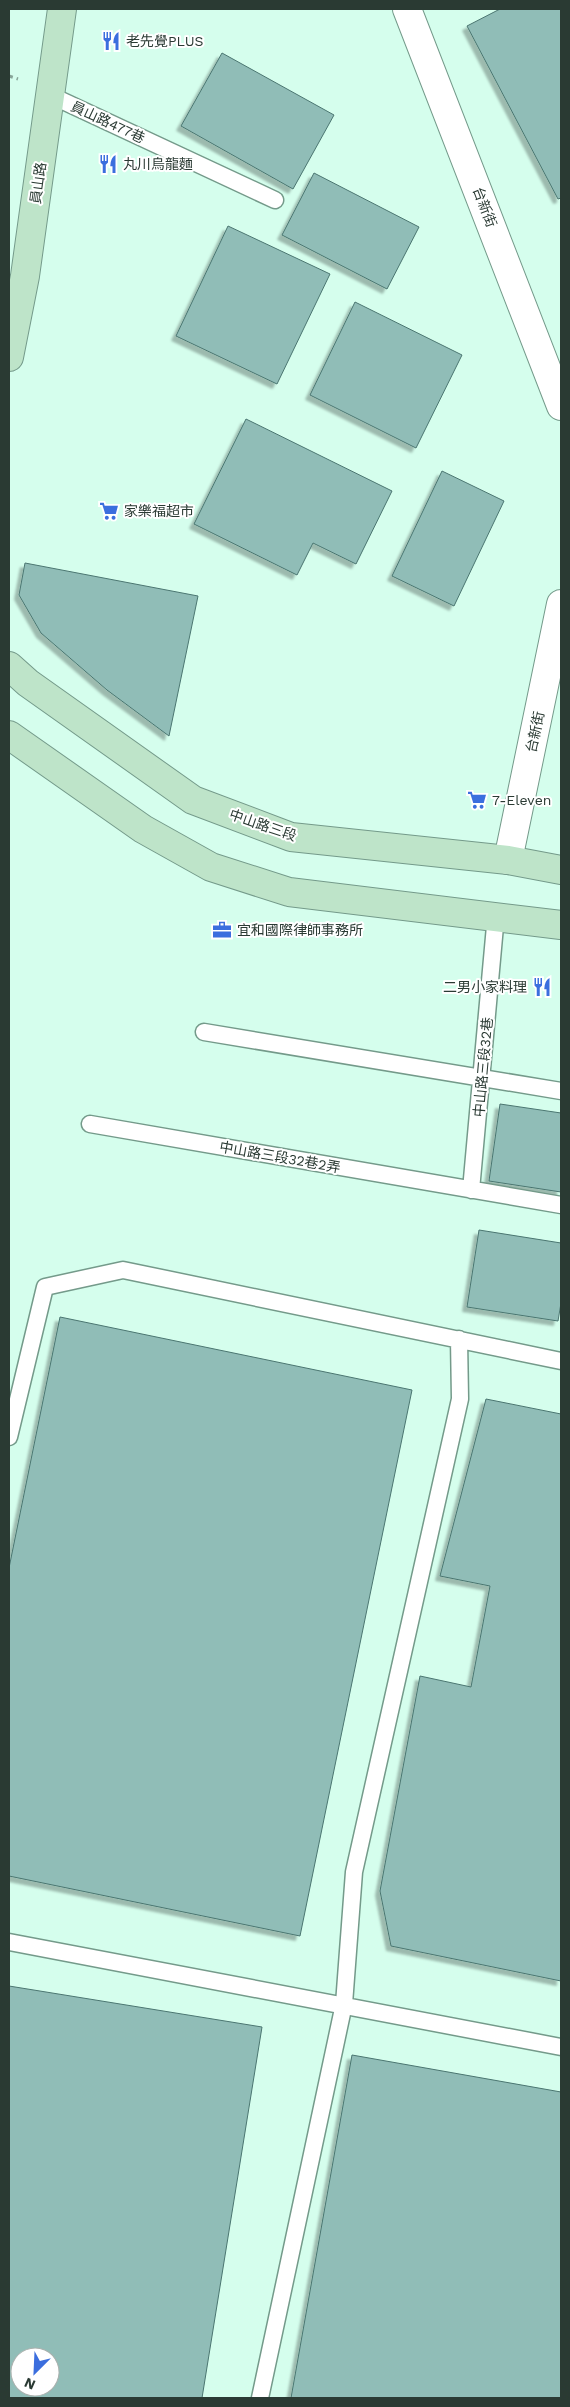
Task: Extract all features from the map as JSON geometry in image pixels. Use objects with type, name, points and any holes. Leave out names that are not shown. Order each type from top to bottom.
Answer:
[{"type":"main road","name":"員山路","points":[[9,357],[25,276],[62,9]]},
{"type":"main road","name":"中山路三段","points":[[9,666],[28,683],[193,800],[291,837],[508,860],[561,870]]},
{"type":"main road","points":[[9,734],[143,829],[211,867],[289,892],[561,924]]},
{"type":"street","name":"台新街","points":[[407,9],[561,406]]},
{"type":"street","name":"台新街","points":[[508,860],[561,604]]},
{"type":"lane","name":"員山路477巷","points":[[50,95],[275,200]]},
{"type":"lane","name":"中山路三段32巷","points":[[471,1190],[496,915]]},
{"type":"lane","points":[[204,1032],[561,1090]]},
{"type":"lane","name":"中山路三段32巷2弄","points":[[90,1124],[561,1205]]},
{"type":"lane","points":[[9,1437],[45,1287],[123,1270],[561,1361]]},
{"type":"lane","points":[[260,2398],[344,2004],[354,1872],[460,1399],[459,1339]]},
{"type":"lane","points":[[9,1942],[561,2046]]},
{"type":"building","points":[[500,9],[561,9],[561,198],[558,199],[467,26]]},
{"type":"building","points":[[222,53],[334,115],[293,189],[181,126]]},
{"type":"building","points":[[314,173],[419,227],[387,289],[282,235]]},
{"type":"building","points":[[228,226],[330,274],[277,384],[176,336]]},
{"type":"building","points":[[355,302],[462,355],[416,448],[310,395]]},
{"type":"building","points":[[246,419],[392,491],[356,564],[313,543],[297,575],[194,524]]},
{"type":"building","points":[[442,471],[504,501],[454,606],[392,576]]},
{"type":"building","points":[[25,563],[198,596],[169,736],[107,690],[41,633],[19,595]]},
{"type":"building","points":[[500,1104],[561,1113],[561,1192],[489,1181]]},
{"type":"building","points":[[479,1230],[561,1243],[561,1303],[558,1321],[467,1307]]},
{"type":"building","points":[[60,1317],[412,1390],[300,1936],[9,1876],[9,1568]]},
{"type":"building","points":[[486,1399],[561,1414],[561,1981],[391,1946],[380,1891],[420,1676],[471,1687],[490,1586],[440,1576]]},
{"type":"building","points":[[9,1986],[262,2027],[202,2398],[9,2398]]},
{"type":"building","points":[[352,2055],[561,2092],[561,2398],[291,2398]]},
{"type":"place","name":"老先覺PLUS","points":[[111,41]]},
{"type":"place","name":"丸川烏龍麵","points":[[108,164]]},
{"type":"place","name":"家樂福超市","points":[[109,511]]},
{"type":"place","name":"7-Eleven","points":[[477,800]]},
{"type":"place","name":"宜和國際律師事務所","points":[[222,930]]},
{"type":"place","name":"二男小家料理","points":[[542,987]]}]
